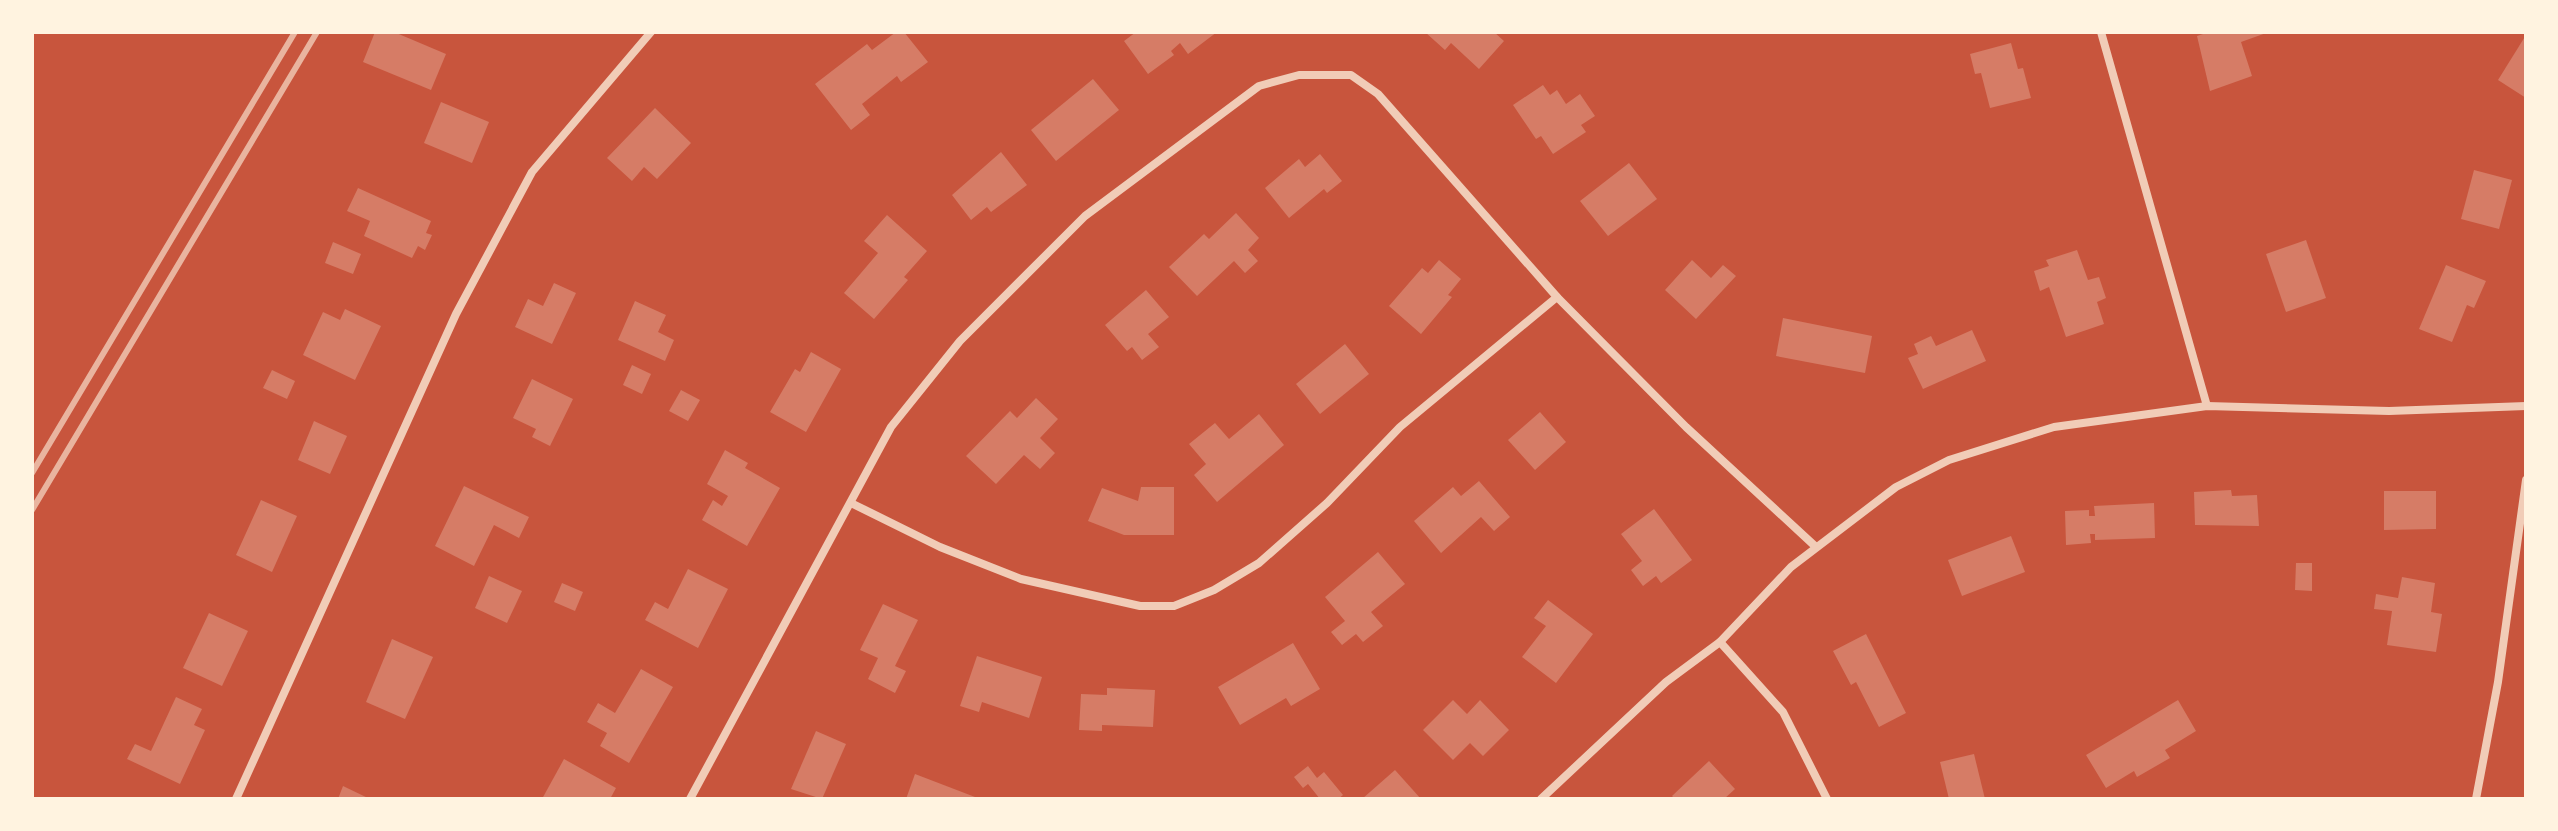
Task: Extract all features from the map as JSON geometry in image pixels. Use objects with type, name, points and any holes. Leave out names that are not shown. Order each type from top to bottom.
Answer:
[{"type":"street","points":[[236,799],[298,655],[363,525],[469,288],[532,172],[651,32]]},
{"type":"street","points":[[2101,32],[2207,406]]},
{"type":"street","points":[[690,799],[891,427],[960,341],[1085,216],[1259,86],[1299,75],[1351,75],[1378,94],[1557,297],[1686,427],[1816,547]]},
{"type":"street","points":[[851,503],[940,547],[1021,579],[1140,606],[1174,606],[1214,590],[1259,563],[1327,503],[1400,427],[1557,297]]},
{"type":"street","points":[[1541,799],[1666,682],[1720,642],[1791,567],[1896,487],[1949,460],[2054,427],[2207,406],[2389,411],[2526,406]]},
{"type":"street","points":[[2476,799],[2498,682],[2526,480]]},
{"type":"street","points":[[1720,642],[1783,712],[1827,799]]},
{"type":"building","points":[[375,32],[394,32],[446,54],[431,90],[363,62]]},
{"type":"building","points":[[896,32],[904,32],[928,62],[901,82],[897,76],[862,104],[870,115],[851,130],[815,84],[867,44],[872,50]]},
{"type":"building","points":[[1136,32],[1217,32],[1188,54],[1180,43],[1171,51],[1174,55],[1148,74],[1124,41]]},
{"type":"building","points":[[1425,32],[1494,32],[1504,41],[1479,69],[1451,43],[1445,50]]},
{"type":"building","points":[[2209,32],[2269,32],[2241,42],[2252,76],[2210,91],[2197,36]]},
{"type":"building","points":[[2526,35],[2526,98],[2498,80]]},
{"type":"building","points":[[2011,43],[2018,69],[2023,68],[2031,98],[1990,108],[1981,73],[1975,74],[1970,54]]},
{"type":"building","points":[[1093,79],[1119,110],[1056,161],[1031,130]]},
{"type":"building","points":[[1543,85],[1550,95],[1557,90],[1566,104],[1580,94],[1595,116],[1581,125],[1586,132],[1553,154],[1541,136],[1536,139],[1513,105]]},
{"type":"building","points":[[441,102],[489,122],[472,163],[424,143]]},
{"type":"building","points":[[655,108],[691,143],[657,179],[644,167],[632,181],[607,158]]},
{"type":"building","points":[[1001,152],[1027,185],[991,212],[987,207],[971,220],[952,195]]},
{"type":"building","points":[[1320,154],[1342,181],[1327,193],[1324,189],[1289,218],[1265,188],[1299,159],[1305,167]]},
{"type":"building","points":[[1629,163],[1657,199],[1608,236],[1580,201]]},
{"type":"building","points":[[2474,170],[2512,180],[2499,229],[2461,219]]},
{"type":"building","points":[[358,188],[431,221],[426,233],[432,235],[425,250],[418,246],[412,258],[364,236],[370,221],[347,211]]},
{"type":"building","points":[[1236,213],[1259,238],[1248,250],[1258,261],[1245,273],[1234,261],[1197,296],[1169,267],[1204,234],[1209,239]]},
{"type":"building","points":[[887,215],[927,251],[904,277],[908,280],[874,319],[844,293],[878,253],[864,241]]},
{"type":"building","points":[[2306,240],[2326,298],[2286,312],[2266,254]]},
{"type":"building","points":[[333,242],[361,254],[353,274],[325,263]]},
{"type":"building","points":[[2077,250],[2088,280],[2099,277],[2106,298],[2097,302],[2104,324],[2066,337],[2049,287],[2040,291],[2034,271],[2049,266],[2046,260]]},
{"type":"building","points":[[1439,260],[1461,279],[1448,295],[1452,297],[1421,334],[1389,306],[1422,268],[1428,273]]},
{"type":"building","points":[[1692,260],[1711,278],[1723,265],[1736,276],[1696,319],[1665,290]]},
{"type":"building","points":[[2446,265],[2486,281],[2474,308],[2467,305],[2452,342],[2419,329]]},
{"type":"building","points":[[554,283],[576,293],[552,344],[515,327],[528,299],[543,306]]},
{"type":"building","points":[[1146,290],[1169,317],[1148,334],[1159,347],[1142,360],[1132,347],[1127,351],[1105,325]]},
{"type":"building","points":[[635,301],[666,315],[658,332],[674,340],[665,361],[618,340]]},
{"type":"building","points":[[345,309],[381,326],[355,380],[303,355],[323,312],[340,320]]},
{"type":"building","points":[[1783,318],[1872,336],[1865,373],[1776,356]]},
{"type":"building","points":[[1972,330],[1986,361],[1923,389],[1908,358],[1918,354],[1914,344],[1931,336],[1936,346]]},
{"type":"building","points":[[1345,344],[1369,374],[1320,414],[1296,384]]},
{"type":"building","points":[[811,352],[841,369],[806,432],[770,412],[795,369],[800,372]]},
{"type":"building","points":[[632,365],[651,374],[642,394],[623,385]]},
{"type":"building","points":[[272,370],[295,381],[287,399],[263,388]]},
{"type":"building","points":[[532,379],[573,399],[550,446],[532,437],[536,429],[513,418]]},
{"type":"building","points":[[681,390],[700,400],[688,421],[669,411]]},
{"type":"building","points":[[1036,398],[1058,419],[1040,438],[1055,453],[1040,469],[1024,455],[996,484],[966,456],[1010,411],[1017,418]]},
{"type":"building","points":[[1540,412],[1566,442],[1535,470],[1508,440]]},
{"type":"building","points":[[1259,414],[1284,445],[1217,502],[1194,475],[1206,464],[1189,444],[1215,423],[1229,439]]},
{"type":"building","points":[[314,421],[347,436],[330,474],[298,460]]},
{"type":"building","points":[[725,450],[748,463],[745,468],[780,488],[747,546],[702,520],[713,500],[722,506],[728,496],[707,484]]},
{"type":"building","points":[[1479,481],[1510,517],[1494,531],[1481,517],[1441,553],[1414,521],[1453,487],[1461,496]]},
{"type":"building","points":[[464,486],[529,517],[519,538],[494,525],[474,566],[435,546]]},
{"type":"building","points":[[1141,487],[1174,487],[1174,535],[1124,535],[1088,521],[1102,488],[1138,501]]},
{"type":"building","points":[[2231,490],[2232,496],[2257,495],[2259,526],[2195,525],[2194,492]]},
{"type":"building","points":[[2384,491],[2436,491],[2436,529],[2384,530]]},
{"type":"building","points":[[261,500],[297,516],[272,572],[236,555]]},
{"type":"building","points":[[2154,503],[2155,538],[2095,540],[2095,534],[2090,534],[2091,543],[2066,545],[2065,511],[2089,510],[2089,516],[2095,516],[2094,506]]},
{"type":"building","points":[[1654,509],[1692,560],[1661,583],[1656,576],[1643,586],[1631,570],[1642,561],[1621,534]]},
{"type":"building","points":[[2011,536],[2025,572],[1962,596],[1948,560]]},
{"type":"building","points":[[1378,552],[1405,584],[1371,612],[1383,626],[1363,642],[1356,634],[1342,645],[1331,632],[1345,621],[1325,597]]},
{"type":"building","points":[[2296,563],[2312,563],[2312,591],[2295,590]]},
{"type":"building","points":[[688,569],[728,589],[698,648],[645,620],[655,602],[668,609]]},
{"type":"building","points":[[489,576],[522,591],[507,623],[475,608]]},
{"type":"building","points":[[2402,577],[2435,583],[2431,612],[2442,614],[2436,652],[2387,645],[2392,611],[2374,609],[2376,594],[2398,598]]},
{"type":"building","points":[[562,583],[583,592],[575,611],[554,602]]},
{"type":"building","points":[[1548,600],[1593,634],[1556,683],[1522,657],[1546,626],[1534,618]]},
{"type":"building","points":[[883,604],[918,620],[895,666],[906,671],[895,693],[868,679],[878,658],[860,650]]},
{"type":"building","points":[[209,613],[248,631],[222,686],[183,668]]},
{"type":"building","points":[[1866,634],[1906,713],[1879,727],[1856,682],[1851,685],[1833,651]]},
{"type":"building","points":[[392,639],[433,657],[405,719],[366,702]]},
{"type":"building","points":[[1293,643],[1320,689],[1291,706],[1286,698],[1240,725],[1218,687]]},
{"type":"building","points":[[977,656],[1042,677],[1029,718],[982,702],[979,712],[960,706]]},
{"type":"building","points":[[641,669],[673,687],[629,763],[600,746],[607,733],[587,722],[598,703],[615,713]]},
{"type":"building","points":[[1107,688],[1155,690],[1153,727],[1102,725],[1102,731],[1079,730],[1081,694],[1107,695]]},
{"type":"building","points":[[176,697],[202,709],[194,725],[205,730],[180,784],[127,759],[135,744],[151,751]]},
{"type":"building","points":[[1453,700],[1467,714],[1480,700],[1509,730],[1483,756],[1470,743],[1453,760],[1423,730]]},
{"type":"building","points":[[2178,700],[2196,731],[2165,750],[2170,758],[2137,777],[2134,771],[2106,788],[2086,755]]},
{"type":"building","points":[[816,731],[846,744],[822,799],[791,789]]},
{"type":"building","points":[[1974,754],[1985,799],[1949,799],[1940,762]]},
{"type":"building","points":[[564,759],[616,788],[610,799],[542,799]]},
{"type":"building","points":[[1709,761],[1735,789],[1724,799],[1675,799],[1672,796]]},
{"type":"building","points":[[1308,766],[1317,778],[1324,772],[1343,795],[1338,799],[1320,799],[1308,784],[1303,788],[1294,777]]},
{"type":"building","points":[[1395,770],[1421,799],[1362,799]]},
{"type":"building","points":[[915,774],[975,797],[906,799]]},
{"type":"building","points":[[343,786],[370,799],[338,799]]},
{"type":"railway","points":[[32,473],[295,32]]},
{"type":"railway","points":[[32,510],[317,32]]}]
